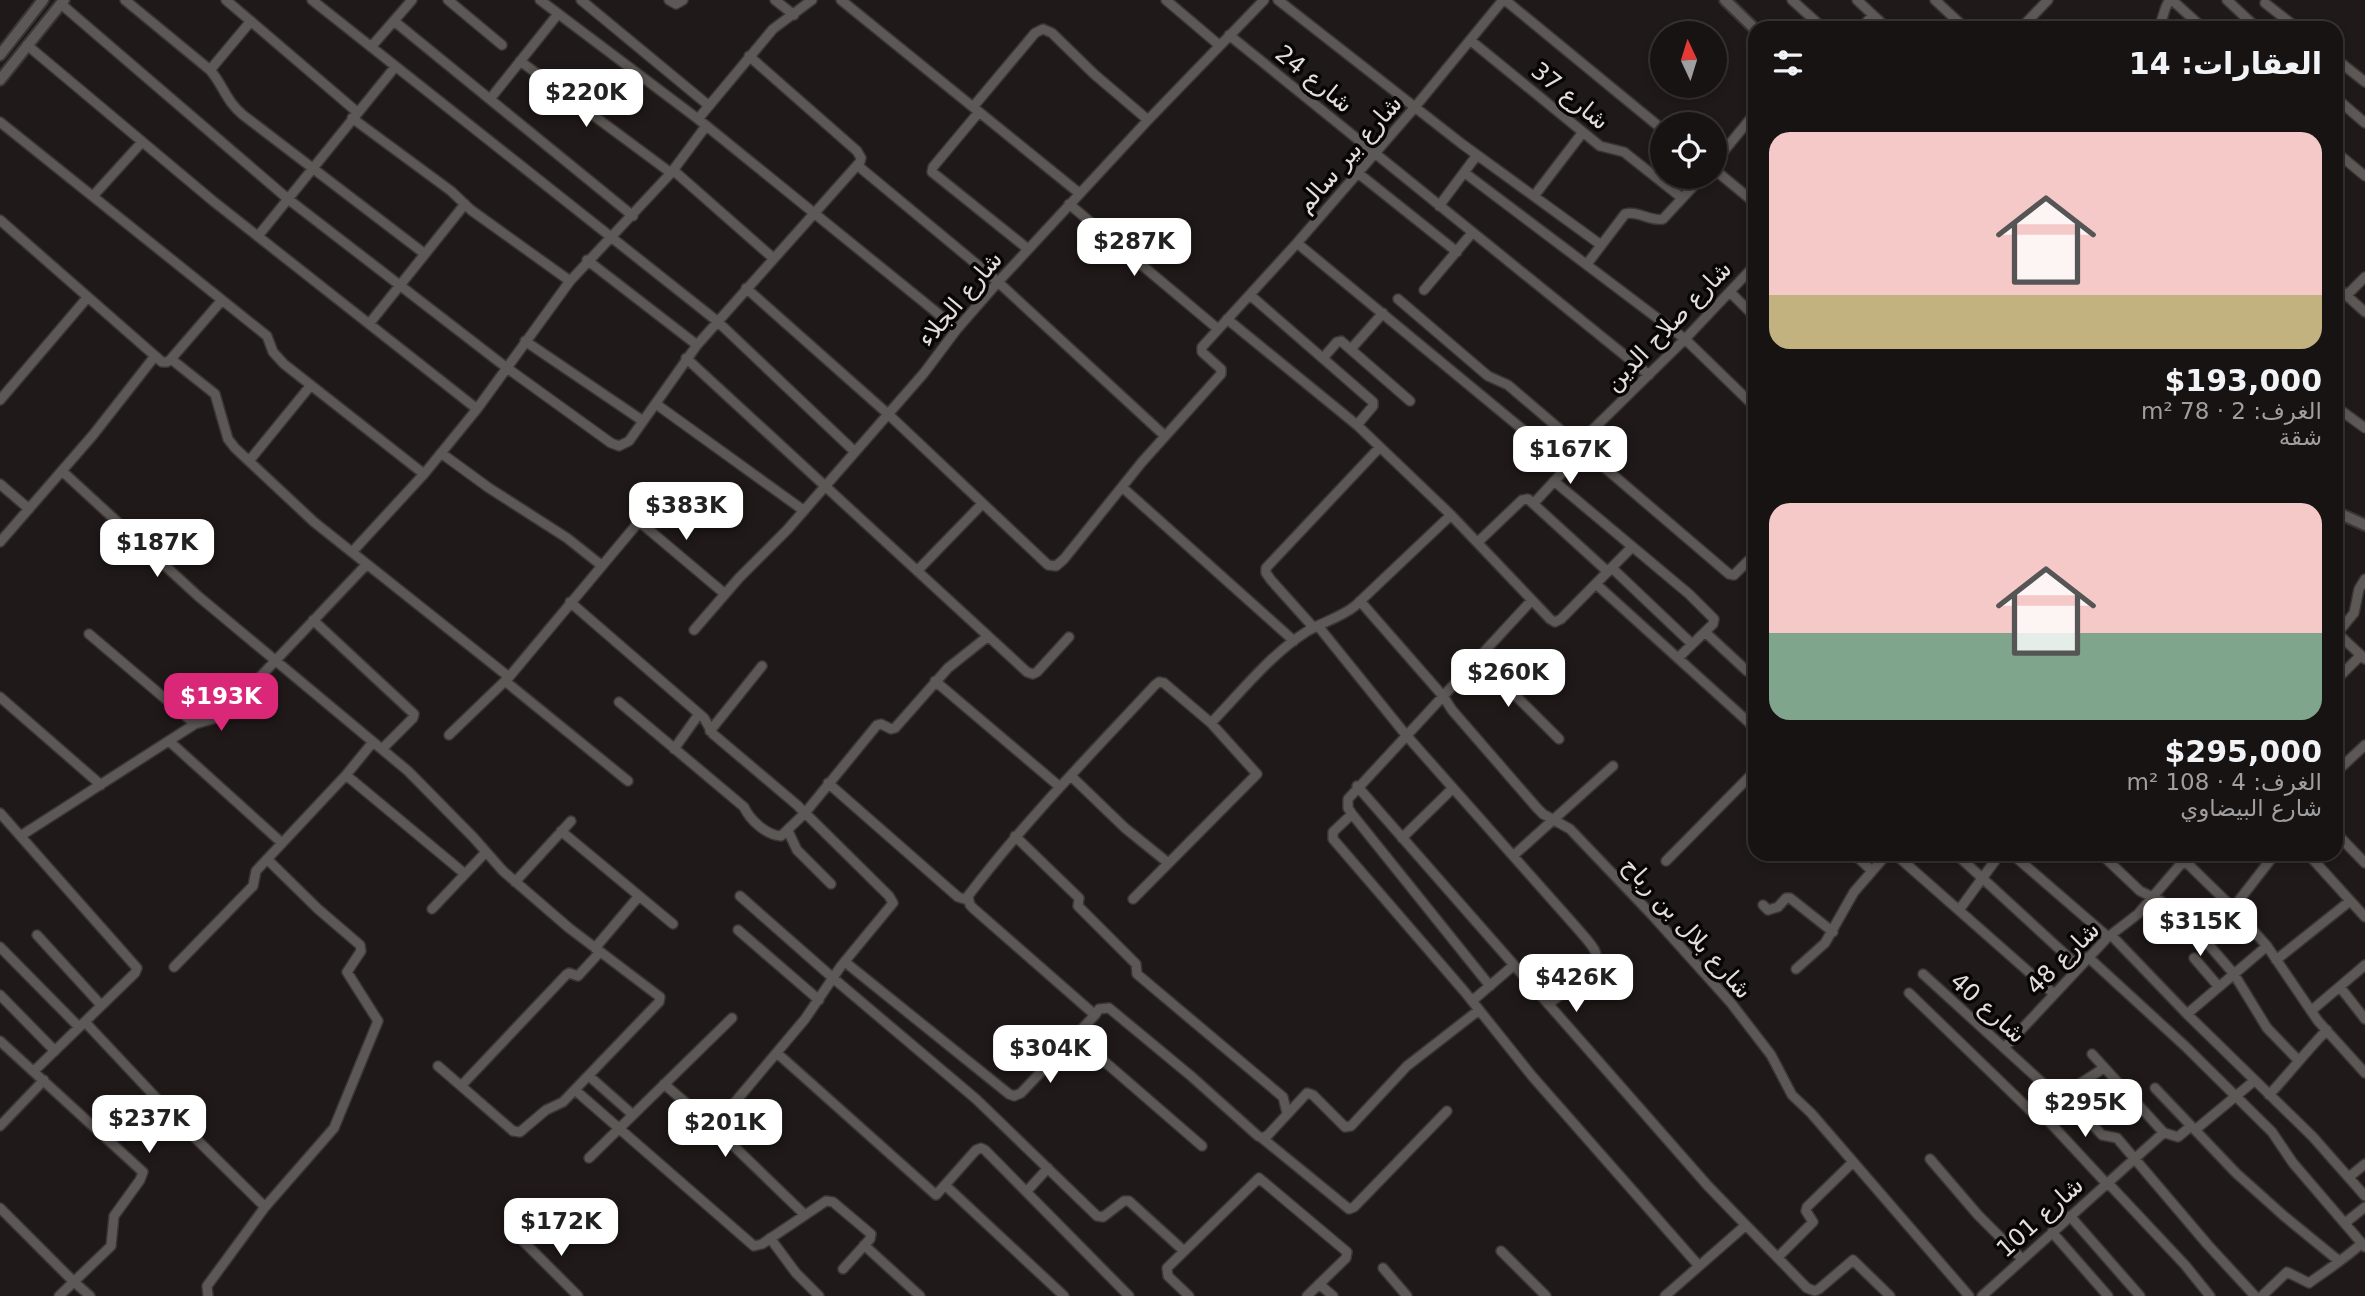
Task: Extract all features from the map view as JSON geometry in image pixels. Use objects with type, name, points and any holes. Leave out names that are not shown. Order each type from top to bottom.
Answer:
[{"type":"street","points":[[0,55],[43,0]]},
{"type":"street","points":[[125,0],[210,70],[219,80],[224,94],[233,106],[311,169],[425,254]]},
{"type":"street","points":[[226,0],[354,115],[465,204],[570,281]]},
{"type":"street","points":[[312,0],[717,321],[854,451]]},
{"type":"street","points":[[371,47],[412,0]]},
{"type":"street","points":[[448,0],[502,45]]},
{"type":"street","points":[[540,0],[698,119],[957,329]]},
{"type":"street","points":[[582,0],[708,105]]},
{"type":"street","points":[[669,0],[676,4],[683,0]]},
{"type":"street","points":[[775,0],[794,15]]},
{"type":"street","points":[[698,119],[773,29],[812,0]]},
{"type":"street","points":[[841,0],[1079,193]]},
{"type":"street","points":[[1166,0],[1219,45]]},
{"type":"street","name":"شارع الجلاء","points":[[694,630],[924,373],[957,329],[998,282],[1079,193],[1264,0]]},
{"type":"street","points":[[1278,0],[1477,155],[1601,245]]},
{"type":"street","points":[[1504,0],[1650,119]]},
{"type":"street","name":"شارع بير سالم","points":[[1166,436],[1221,374],[1221,369],[1201,349],[1358,173],[1504,0]]},
{"type":"street","points":[[1725,0],[1748,22]]},
{"type":"street","points":[[1792,0],[1816,21]]},
{"type":"street","points":[[1857,0],[1879,21]]},
{"type":"street","points":[[1935,0],[1958,21]]},
{"type":"street","points":[[2031,21],[2048,0]]},
{"type":"street","points":[[2162,21],[2165,6],[2171,0],[2195,21]]},
{"type":"street","points":[[2227,0],[2250,21]]},
{"type":"street","points":[[0,80],[62,2],[288,199],[507,368],[615,445],[624,445],[656,404],[686,358],[861,158],[857,151],[749,56]]},
{"type":"street","points":[[2264,3],[2288,21]]},
{"type":"street","points":[[490,99],[558,14]]},
{"type":"street","points":[[1867,21],[1873,15]]},
{"type":"street","points":[[210,70],[251,21]]},
{"type":"street","points":[[394,21],[633,216]]},
{"type":"street","points":[[1028,249],[932,172],[933,167],[1035,33],[1043,29],[1052,33],[1094,74],[1148,120]]},
{"type":"street","name":"شارع 24","points":[[1229,34],[1649,375]]},
{"type":"street","name":"شارع 37","points":[[1471,40],[1600,146],[1624,152],[1682,198]]},
{"type":"street","points":[[27,45],[258,236],[477,409]]},
{"type":"street","points":[[520,61],[672,171],[772,258]]},
{"type":"street","points":[[2343,65],[2365,82]]},
{"type":"street","points":[[258,236],[395,67]]},
{"type":"street","points":[[2343,104],[2365,123]]},
{"type":"street","points":[[0,122],[267,336],[279,359],[424,474]]},
{"type":"street","points":[[1727,147],[1748,122]]},
{"type":"street","points":[[353,551],[424,474],[477,409],[587,260],[633,216],[706,126]]},
{"type":"street","points":[[1534,196],[1583,132]]},
{"type":"street","points":[[93,196],[142,142]]},
{"type":"street","points":[[1439,206],[1477,155]]},
{"type":"street","points":[[2343,158],[2365,176]]},
{"type":"street","points":[[746,288],[888,414],[1048,565],[1056,566],[1064,559],[1166,436],[998,282],[857,165]]},
{"type":"street","points":[[1358,173],[1457,252]]},
{"type":"street","points":[[1465,173],[1685,339],[1748,400]]},
{"type":"street","points":[[1727,180],[1748,197]]},
{"type":"street","points":[[1587,264],[1625,214],[1660,220],[1666,217],[1691,189]]},
{"type":"street","points":[[369,324],[465,204]]},
{"type":"street","points":[[1069,204],[1218,329]]},
{"type":"street","points":[[0,220],[87,298],[165,362],[171,359],[222,300]]},
{"type":"street","points":[[1424,290],[1472,233]]},
{"type":"street","points":[[1297,243],[1568,467]]},
{"type":"street","points":[[587,260],[697,345]]},
{"type":"street","name":"شارع صلاح الدين","points":[[1534,503],[1568,467],[1581,446],[1748,276]]},
{"type":"street","points":[[2346,296],[2365,276]]},
{"type":"street","points":[[1730,292],[1748,310]]},
{"type":"street","points":[[2343,293],[2365,312]]},
{"type":"street","points":[[1250,295],[1373,402],[1373,406],[1357,425]]},
{"type":"street","points":[[0,400],[87,298]]},
{"type":"street","points":[[1398,299],[1488,376],[1505,382],[1730,575],[1735,574],[1748,561]]},
{"type":"street","points":[[1351,349],[1383,313]]},
{"type":"street","points":[[1227,319],[1357,425],[1478,542],[1550,619],[1558,621],[1632,547]]},
{"type":"street","points":[[526,341],[643,421]]},
{"type":"street","points":[[1323,358],[1339,341],[1410,401]]},
{"type":"street","points":[[0,542],[93,435],[155,356]]},
{"type":"street","points":[[686,358],[1027,673],[1034,674],[1069,637]]},
{"type":"street","points":[[171,359],[215,394],[228,439],[314,522],[353,551],[628,782]]},
{"type":"street","points":[[249,461],[311,385]]},
{"type":"street","points":[[656,404],[803,510]]},
{"type":"street","points":[[2343,412],[2365,428]]},
{"type":"street","points":[[1380,447],[1266,568],[1266,573],[1316,627],[1406,735],[1596,952],[1596,961],[1588,973],[1548,1004]]},
{"type":"street","points":[[441,453],[489,488],[567,538],[601,565]]},
{"type":"street","points":[[62,471],[198,596],[422,785],[515,882],[660,997],[575,1090],[558,1106],[546,1110],[517,1133],[438,1066]]},
{"type":"street","points":[[1554,481],[1714,618],[1713,624],[1678,659]]},
{"type":"street","points":[[0,484],[29,509]]},
{"type":"street","points":[[1122,487],[1294,641]]},
{"type":"street","points":[[1478,542],[1522,500],[1528,499],[1692,644]]},
{"type":"street","points":[[917,571],[982,504]]},
{"type":"street","points":[[1211,723],[1258,673],[1294,641],[1344,614],[1451,515]]},
{"type":"street","points":[[2343,515],[2365,524]]},
{"type":"street","points":[[449,735],[507,679],[634,526],[642,524],[725,594]]},
{"type":"street","points":[[22,835],[195,724],[223,716],[367,564]]},
{"type":"street","points":[[2343,626],[2354,614],[2358,589],[2365,579]]},
{"type":"street","points":[[1597,584],[1748,722]]},
{"type":"street","points":[[1490,986],[1352,814],[1348,808],[1348,799],[1357,786],[1532,600]]},
{"type":"street","name":"شارع بلال بن رباح","points":[[1360,601],[1537,808],[1570,829],[1653,915],[1731,1003],[1771,1055],[1792,1095],[1811,1113],[1969,1296]]},
{"type":"street","points":[[570,602],[704,718],[710,731],[805,813],[893,903],[845,961],[819,1000],[714,1127]]},
{"type":"street","points":[[313,620],[414,714],[382,750]]},
{"type":"street","points":[[1705,632],[1748,671]]},
{"type":"street","points":[[89,634],[195,724]]},
{"type":"street","points":[[619,702],[744,807],[748,817],[774,835],[781,836],[805,813],[877,725],[895,728],[948,668],[987,636]]},
{"type":"street","points":[[2343,639],[2363,657],[2343,674]]},
{"type":"street","points":[[1478,658],[1559,739]]},
{"type":"street","points":[[710,731],[762,666]]},
{"type":"street","points":[[935,681],[1060,787]]},
{"type":"street","points":[[968,901],[968,896],[1015,836],[1159,682],[1168,685],[1211,723],[1257,774],[1167,862],[1133,900]]},
{"type":"street","points":[[0,697],[101,785]]},
{"type":"street","points":[[674,749],[699,714]]},
{"type":"street","points":[[169,741],[282,843]]},
{"type":"street","points":[[174,967],[253,886],[256,871],[346,775],[373,742]]},
{"type":"street","points":[[2343,765],[2365,745]]},
{"type":"street","points":[[1513,856],[1613,766]]},
{"type":"street","points":[[346,775],[465,874]]},
{"type":"street","points":[[1070,776],[1125,828],[1167,862]]},
{"type":"street","points":[[1667,861],[1748,778]]},
{"type":"street","points":[[828,783],[958,897],[968,901],[1095,1015]]},
{"type":"street","points":[[1357,786],[1707,1186],[1807,1288],[1815,1291],[1824,1286],[1846,1263],[1853,1260],[1889,1296]]},
{"type":"street","points":[[1402,838],[1453,788]]},
{"type":"street","points":[[0,813],[136,966],[135,973],[34,1071]]},
{"type":"street","points":[[1352,814],[1333,832],[1334,839],[1386,898],[1541,1087],[1699,1266]]},
{"type":"street","points":[[515,882],[571,821]]},
{"type":"street","points":[[561,831],[673,924]]},
{"type":"street","points":[[788,831],[797,850],[831,884]]},
{"type":"street","points":[[1015,836],[1079,898],[1079,906],[1136,964],[1137,974],[1283,1097],[1287,1113]]},
{"type":"street","points":[[2343,839],[2363,858]]},
{"type":"street","points":[[432,909],[485,853]]},
{"type":"street","points":[[208,1296],[208,1286],[265,1207],[334,1128],[379,1021],[347,972],[361,951],[360,945],[267,859]]},
{"type":"street","points":[[1861,861],[1872,871]]},
{"type":"street","points":[[1796,969],[1819,950],[1833,932],[1854,892],[1881,861]]},
{"type":"street","points":[[1903,861],[2054,994]]},
{"type":"street","points":[[1964,861],[2079,967]]},
{"type":"street","points":[[1959,910],[1995,861]]},
{"type":"street","points":[[2020,861],[2110,936],[2254,1081],[2314,1137],[2365,1196]]},
{"type":"street","points":[[2108,861],[2140,891],[2161,901],[2196,930],[2234,974],[2267,1028],[2299,1061]]},
{"type":"street","points":[[2270,861],[2233,908],[2267,946],[2311,1011],[2365,1073]]},
{"type":"street","points":[[2314,861],[2365,917]]},
{"type":"street","name":"شارع 48","points":[[2004,1048],[2088,957],[2138,914],[2180,865],[2186,862],[2233,908]]},
{"type":"street","points":[[461,1086],[566,975],[569,973],[578,976],[639,896]]},
{"type":"street","points":[[740,896],[976,1099],[1097,1216],[1103,1217],[1124,1201],[1129,1201],[1184,1251]]},
{"type":"street","points":[[1763,905],[1768,910],[1773,910],[1786,898],[1790,898],[1833,932]]},
{"type":"street","points":[[2276,960],[2350,901]]},
{"type":"street","points":[[737,930],[819,1000]]},
{"type":"street","points":[[37,935],[101,1005]]},
{"type":"street","points":[[2187,1014],[2267,946]]},
{"type":"street","points":[[0,947],[82,1024],[265,1207]]},
{"type":"street","points":[[2088,957],[2272,1132],[2293,1163],[2363,1245],[2309,1283],[2287,1272],[2262,1296]]},
{"type":"street","points":[[2194,958],[2219,987]]},
{"type":"street","points":[[845,961],[1012,1096],[1021,1093],[1099,1009],[1109,1008],[1349,1209],[1354,1207],[1447,1111]]},
{"type":"street","points":[[1472,1002],[1514,965]]},
{"type":"street","points":[[2311,1011],[2365,965]]},
{"type":"street","name":"شارع 40","points":[[1923,974],[2004,1048],[2062,1096],[2102,1135],[2116,1138],[2221,1261],[2255,1296]]},
{"type":"street","points":[[2340,987],[2365,1019]]},
{"type":"street","points":[[1909,993],[2035,1115],[2042,1114],[2062,1096],[2104,1068]]},
{"type":"street","points":[[0,995],[55,1051]]},
{"type":"street","points":[[1262,1138],[1268,1135],[1305,1094],[1310,1093],[1345,1126],[1351,1126],[1408,1066],[1479,1010]]},
{"type":"street","points":[[589,1158],[732,1018]]},
{"type":"street","points":[[2269,1095],[2327,1030]]},
{"type":"street","points":[[1075,1036],[1202,1146]]},
{"type":"street","points":[[0,1041],[143,1172],[141,1180],[114,1216],[111,1245],[59,1296]]},
{"type":"street","points":[[776,1053],[936,1195],[976,1150],[985,1150],[1129,1296]]},
{"type":"street","points":[[2092,1054],[2164,1133]]},
{"type":"street","points":[[589,1076],[632,1114]]},
{"type":"street","points":[[0,1126],[44,1080]]},
{"type":"street","points":[[2193,1128],[2254,1081]]},
{"type":"street","points":[[664,1084],[714,1127],[805,1215]]},
{"type":"street","points":[[2155,1088],[2246,1182],[2339,1261]]},
{"type":"street","points":[[575,1090],[754,1246],[759,1246],[826,1201],[834,1202],[870,1232],[870,1239],[843,1269]]},
{"type":"street","points":[[2042,1114],[2185,1265],[2207,1295]]},
{"type":"street","name":"شارع 101","points":[[1982,1296],[2164,1133],[2178,1137],[2193,1128]]},
{"type":"street","points":[[1930,1159],[1978,1215],[2022,1259]]},
{"type":"street","points":[[1778,1257],[1813,1222],[1806,1211],[1807,1207],[1852,1163]]},
{"type":"street","points":[[2349,1177],[2365,1164]]},
{"type":"street","points":[[1027,1191],[1048,1168]]},
{"type":"street","points":[[1189,1296],[1166,1273],[1167,1268],[1259,1178],[1347,1254],[1307,1296]]},
{"type":"street","points":[[945,1185],[1064,1296]]},
{"type":"street","points":[[2345,1223],[2365,1207]]},
{"type":"street","points":[[0,1208],[90,1296]]},
{"type":"street","points":[[2070,1216],[2140,1296]]},
{"type":"street","points":[[1665,1296],[1746,1225]]},
{"type":"street","points":[[2052,1232],[2108,1296]]},
{"type":"street","points":[[771,1238],[796,1273],[819,1296]]},
{"type":"street","points":[[523,1241],[578,1296]]},
{"type":"street","points":[[864,1245],[920,1296]]},
{"type":"street","points":[[1501,1251],[1546,1296]]},
{"type":"street","points":[[1383,1268],[1407,1296]]},
{"type":"street","points":[[1319,1284],[1333,1296]]}]
